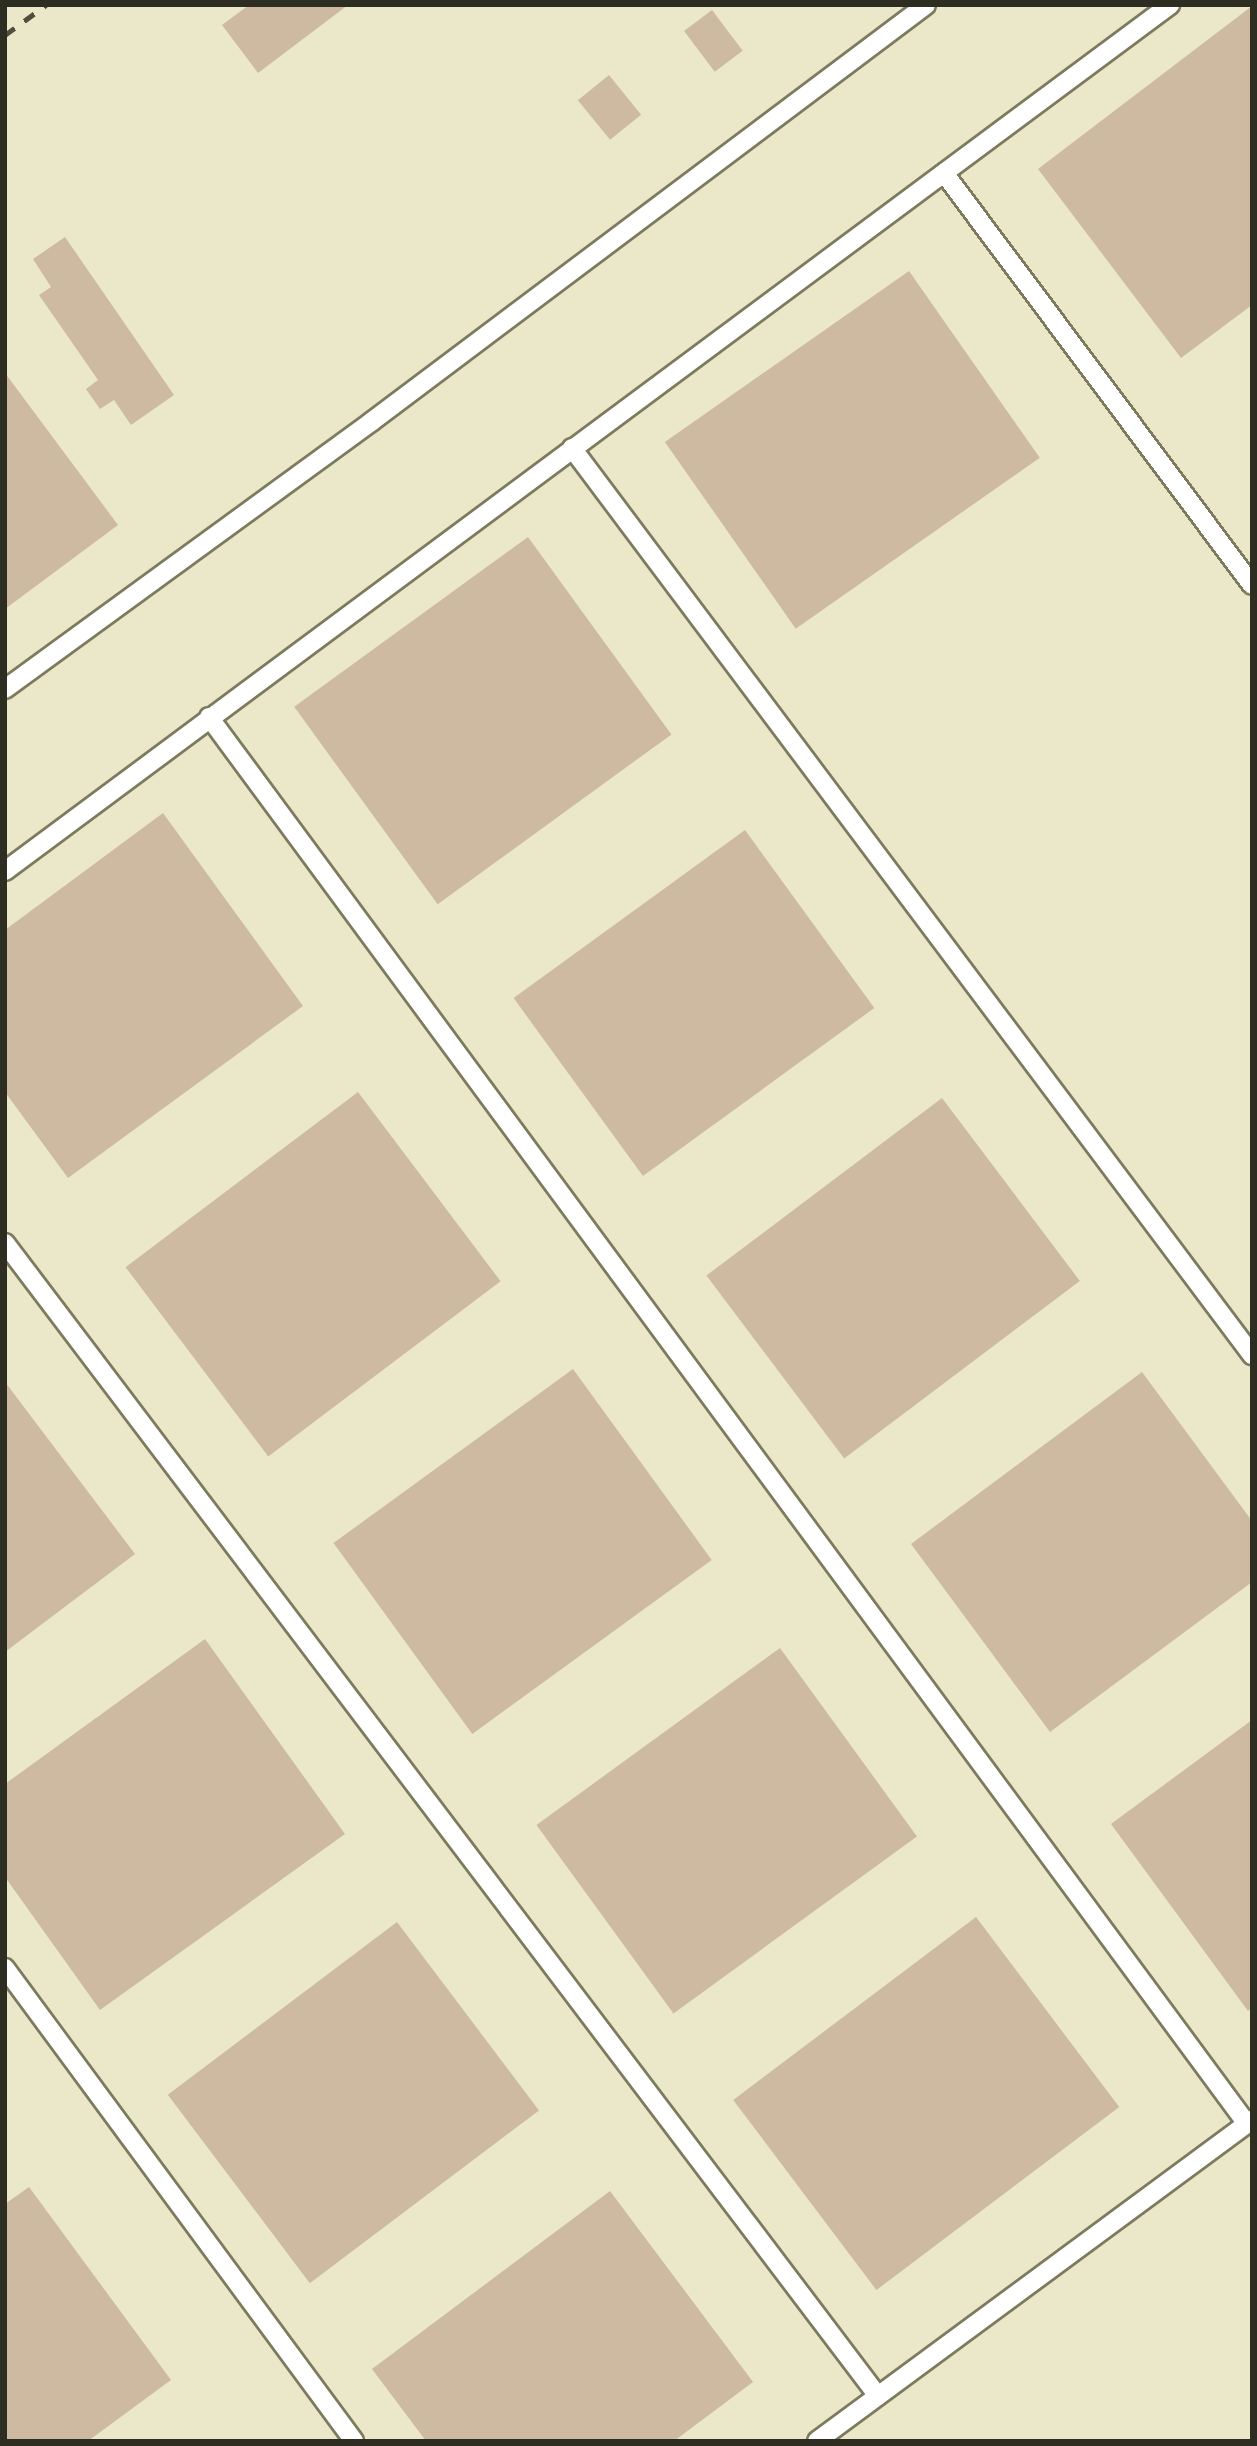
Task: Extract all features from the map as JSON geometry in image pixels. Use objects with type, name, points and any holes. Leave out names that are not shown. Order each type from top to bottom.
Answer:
[{"type":"lane","points":[[5,689],[360,430],[926,5]]},
{"type":"lane","points":[[5,871],[1171,5]]},
{"type":"lane","points":[[944,173],[1252,585]]},
{"type":"lane","points":[[572,448],[1252,1355]]},
{"type":"lane","points":[[209,717],[1249,2122],[817,2441]]},
{"type":"lane","points":[[5,1243],[878,2396]]},
{"type":"lane","points":[[5,1968],[354,2441]]},
{"type":"building","points":[[249,5],[348,5],[258,73],[222,25]]},
{"type":"building","points":[[1252,6],[1252,305],[1181,358],[1038,169]]},
{"type":"building","points":[[712,10],[743,51],[715,72],[684,31]]},
{"type":"building","points":[[609,75],[641,115],[610,140],[578,100]]},
{"type":"building","points":[[65,237],[174,395],[131,425],[114,400],[100,409],[86,389],[98,380],[39,295],[51,287],[33,259]]},
{"type":"building","points":[[909,271],[1040,458],[796,629],[665,442]]},
{"type":"building","points":[[5,373],[118,525],[5,609]]},
{"type":"building","points":[[528,537],[671,734],[438,904],[294,707]]},
{"type":"building","points":[[163,813],[303,1006],[68,1178],[5,1092],[5,930]]},
{"type":"building","points":[[745,830],[874,1008],[643,1176],[514,998]]},
{"type":"building","points":[[358,1092],[501,1281],[268,1456],[126,1267]]},
{"type":"building","points":[[942,1098],[1080,1281],[844,1458],[706,1276]]},
{"type":"building","points":[[573,1369],[712,1560],[472,1734],[334,1543]]},
{"type":"building","points":[[1142,1372],[1252,1521],[1252,1582],[1050,1732],[911,1544]]},
{"type":"building","points":[[5,1382],[135,1554],[5,1652]]},
{"type":"building","points":[[205,1639],[345,1834],[100,2010],[5,1877],[5,1784]]},
{"type":"building","points":[[780,1648],[917,1837],[673,2013],[536,1825]]},
{"type":"building","points":[[1252,1720],[1252,2008],[1248,2011],[1111,1824]]},
{"type":"building","points":[[976,1917],[1119,2107],[876,2290],[733,2100]]},
{"type":"building","points":[[397,1922],[539,2110],[310,2283],[168,2095]]},
{"type":"building","points":[[29,2187],[171,2380],[88,2441],[5,2441],[5,2204]]},
{"type":"building","points":[[610,2191],[753,2382],[674,2441],[426,2441],[372,2369]]},
{"type":"railway","points":[[5,35],[46,5]]}]
